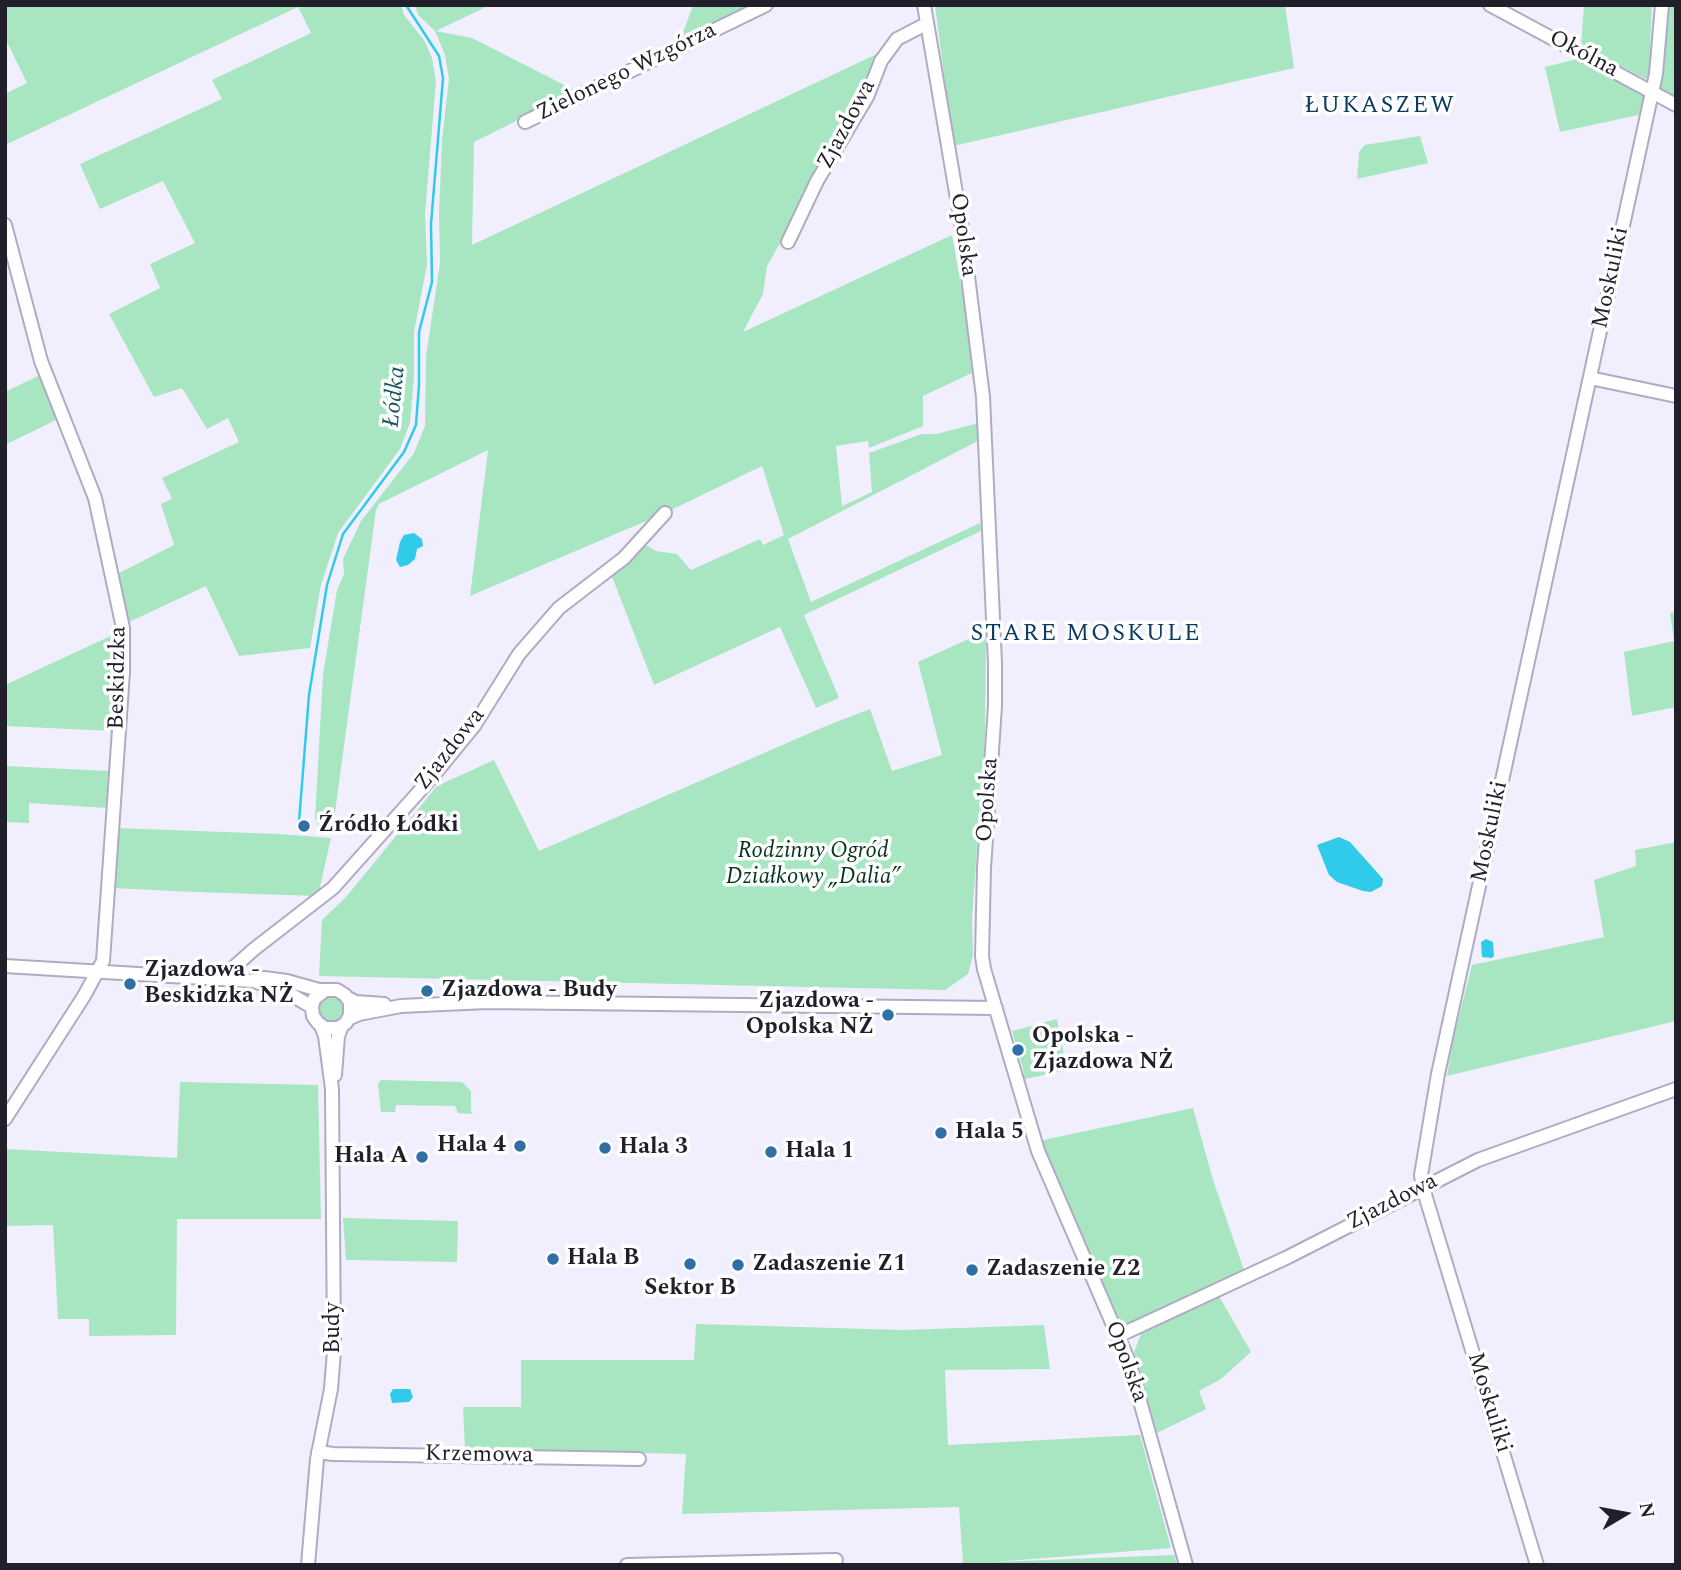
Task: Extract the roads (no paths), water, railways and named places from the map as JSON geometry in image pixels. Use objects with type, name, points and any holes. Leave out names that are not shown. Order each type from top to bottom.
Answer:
[{"type":"street","name":"Zielonego Wzgórza","points":[[525,122],[766,5]]},
{"type":"street","name":"Opolska","points":[[924,5],[962,228],[983,397],[995,684],[984,868],[982,956],[1038,1152],[1132,1371],[1186,1565]]},
{"type":"street","name":"Okólna","points":[[1490,5],[1676,105]]},
{"type":"street","name":"Moskuliki","points":[[1538,1565],[1423,1188],[1422,1167],[1437,1083],[1656,74],[1662,5]]},
{"type":"street","name":"Zjazdowa","points":[[788,242],[817,181],[867,97],[881,61],[897,39],[926,24]]},
{"type":"street","name":"Beskidzka","points":[[5,225],[9,258],[41,361],[95,498],[122,628],[123,672],[103,961],[5,1119]]},
{"type":"street","points":[[1590,378],[1676,396]]},
{"type":"street","name":"Zjazdowa","points":[[230,980],[233,968],[253,950],[333,888],[433,776],[474,726],[519,654],[559,608],[624,558],[665,513]]},
{"type":"street","points":[[5,966],[254,981],[299,998],[312,1007]]},
{"type":"street","points":[[254,981],[275,979],[324,990],[337,990],[356,1002],[401,1006],[514,1002],[996,1008]]},
{"type":"street","points":[[324,990],[314,999],[313,1016],[321,1026],[334,1029],[359,1014],[401,1006]]},
{"type":"street","points":[[345,1022],[351,1011],[348,998]]},
{"type":"street","name":"Budy","points":[[332,1089],[338,1036],[345,1022]]},
{"type":"street","name":"Budy","points":[[308,1565],[318,1452],[334,1367],[332,1089],[325,1036],[321,1026]]},
{"type":"street","name":"Zjazdowa","points":[[1118,1336],[1279,1261],[1491,1155],[1676,1089]]},
{"type":"street","name":"Krzemowa","points":[[318,1452],[639,1459]]},
{"type":"street","points":[[627,1565],[836,1560]]},
{"type":"water","points":[[414,533],[422,539],[423,546],[417,549],[415,559],[400,567],[396,560],[400,542],[404,535]]},
{"type":"water","points":[[1339,837],[1350,842],[1383,879],[1382,886],[1371,892],[1363,891],[1337,882],[1329,875],[1317,845]]},
{"type":"water","points":[[1486,939],[1493,942],[1492,958],[1482,957],[1481,942]]},
{"type":"water","points":[[393,1389],[410,1389],[413,1397],[409,1402],[392,1403],[390,1394]]},
{"type":"waterway","name":"Łódka","points":[[299,822],[309,695],[327,585],[343,534],[404,452],[416,425],[419,332],[432,282],[431,224],[443,78],[439,56],[406,5]]},
{"type":"place","name":"Źródło Łódki","points":[[304,826]]},
{"type":"place","name":"Zjazdowa - Beskidzka NŻ","points":[[130,984]]},
{"type":"place","name":"Zjazdowa - Budy","points":[[427,991]]},
{"type":"place","name":"Zjazdowa - Opolska NŻ","points":[[888,1015]]},
{"type":"place","name":"Opolska - Zjazdowa NŻ","points":[[1018,1050]]},
{"type":"place","name":"Hala 5","points":[[941,1133]]},
{"type":"place","name":"Hala 4","points":[[520,1146]]},
{"type":"place","name":"Hala 3","points":[[605,1148]]},
{"type":"place","name":"Hala 1","points":[[771,1152]]},
{"type":"place","name":"Hala A","points":[[422,1157]]},
{"type":"place","name":"Hala B","points":[[553,1259]]},
{"type":"place","name":"Sektor B","points":[[690,1264]]},
{"type":"place","name":"Zadaszenie Z1","points":[[738,1265]]},
{"type":"place","name":"Zadaszenie Z2","points":[[972,1270]]},
{"type":"district","name":"ŁUKASZEW","points":[[1380,107]]},
{"type":"district","name":"STARE MOSKULE","points":[[1086,635]]},
{"type":"park label","name":"Rodzinny Ogród Działkowy „Dalia”","points":[[813,865]]}]
